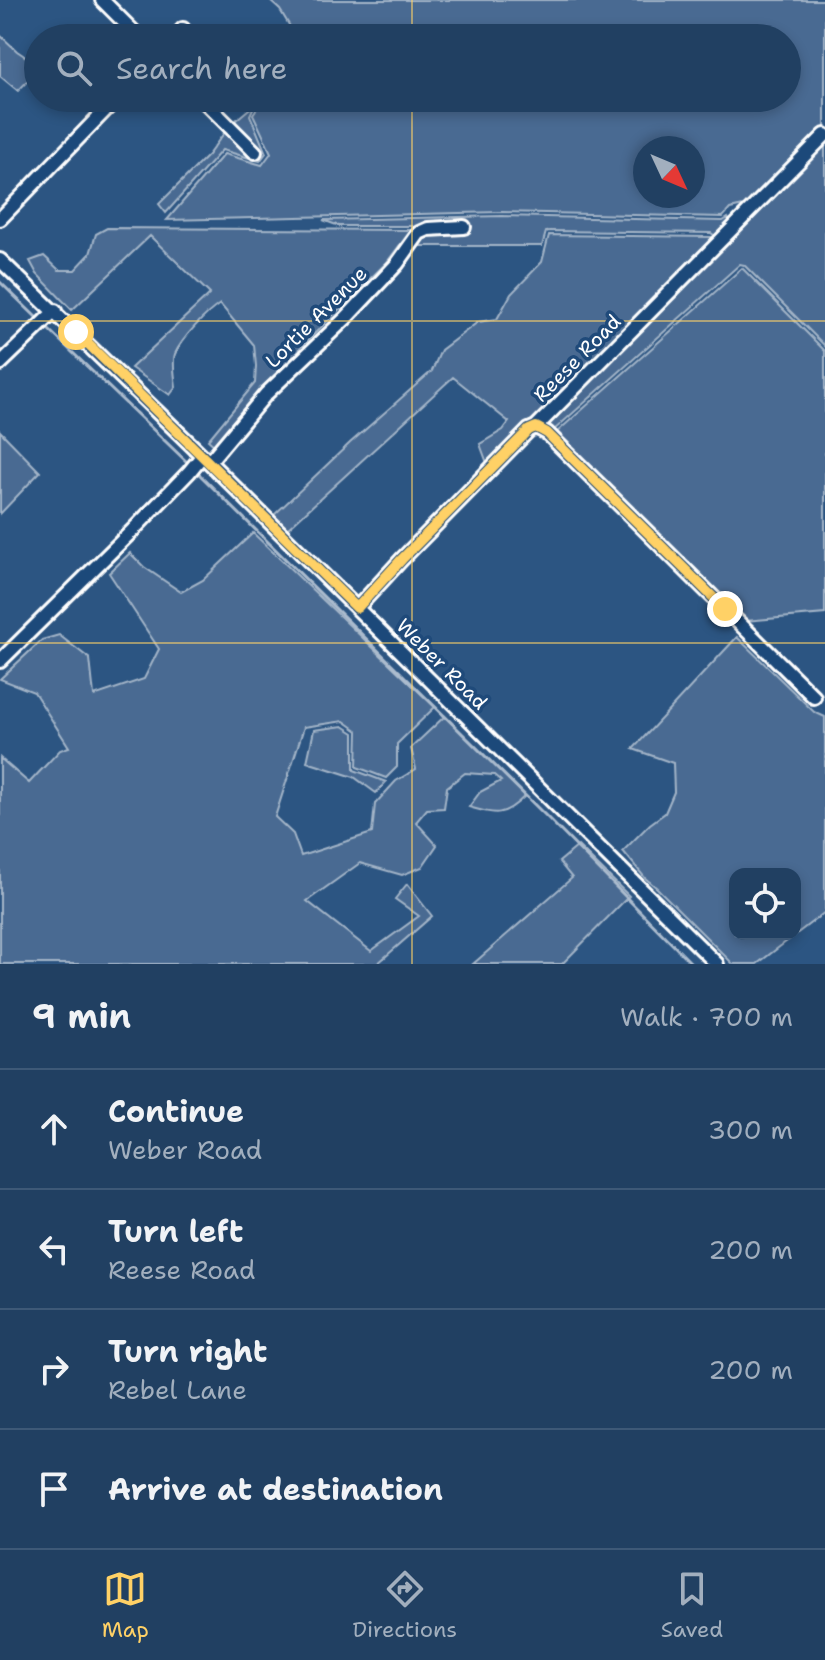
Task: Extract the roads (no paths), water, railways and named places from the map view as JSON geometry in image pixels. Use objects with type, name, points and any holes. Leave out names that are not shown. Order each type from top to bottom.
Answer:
[{"type":"street","points":[[102,0],[126,24]]},
{"type":"street","points":[[0,219],[103,112]]},
{"type":"street","points":[[215,112],[255,152]]},
{"type":"street","name":"Reese Road","points":[[357,608],[529,430],[536,427],[825,135]]},
{"type":"street","name":"Lortie Avenue","points":[[0,661],[347,317],[397,264],[419,233],[428,229],[464,227]]},
{"type":"street","name":"Weber Road","points":[[0,260],[717,964]]},
{"type":"street","points":[[0,364],[55,311]]},
{"type":"street","points":[[536,427],[547,433],[814,697]]},
{"type":"waterway","points":[[0,282],[38,319]]},
{"type":"waterway","points":[[49,330],[188,463]]},
{"type":"waterway","points":[[198,473],[692,964]]}]
